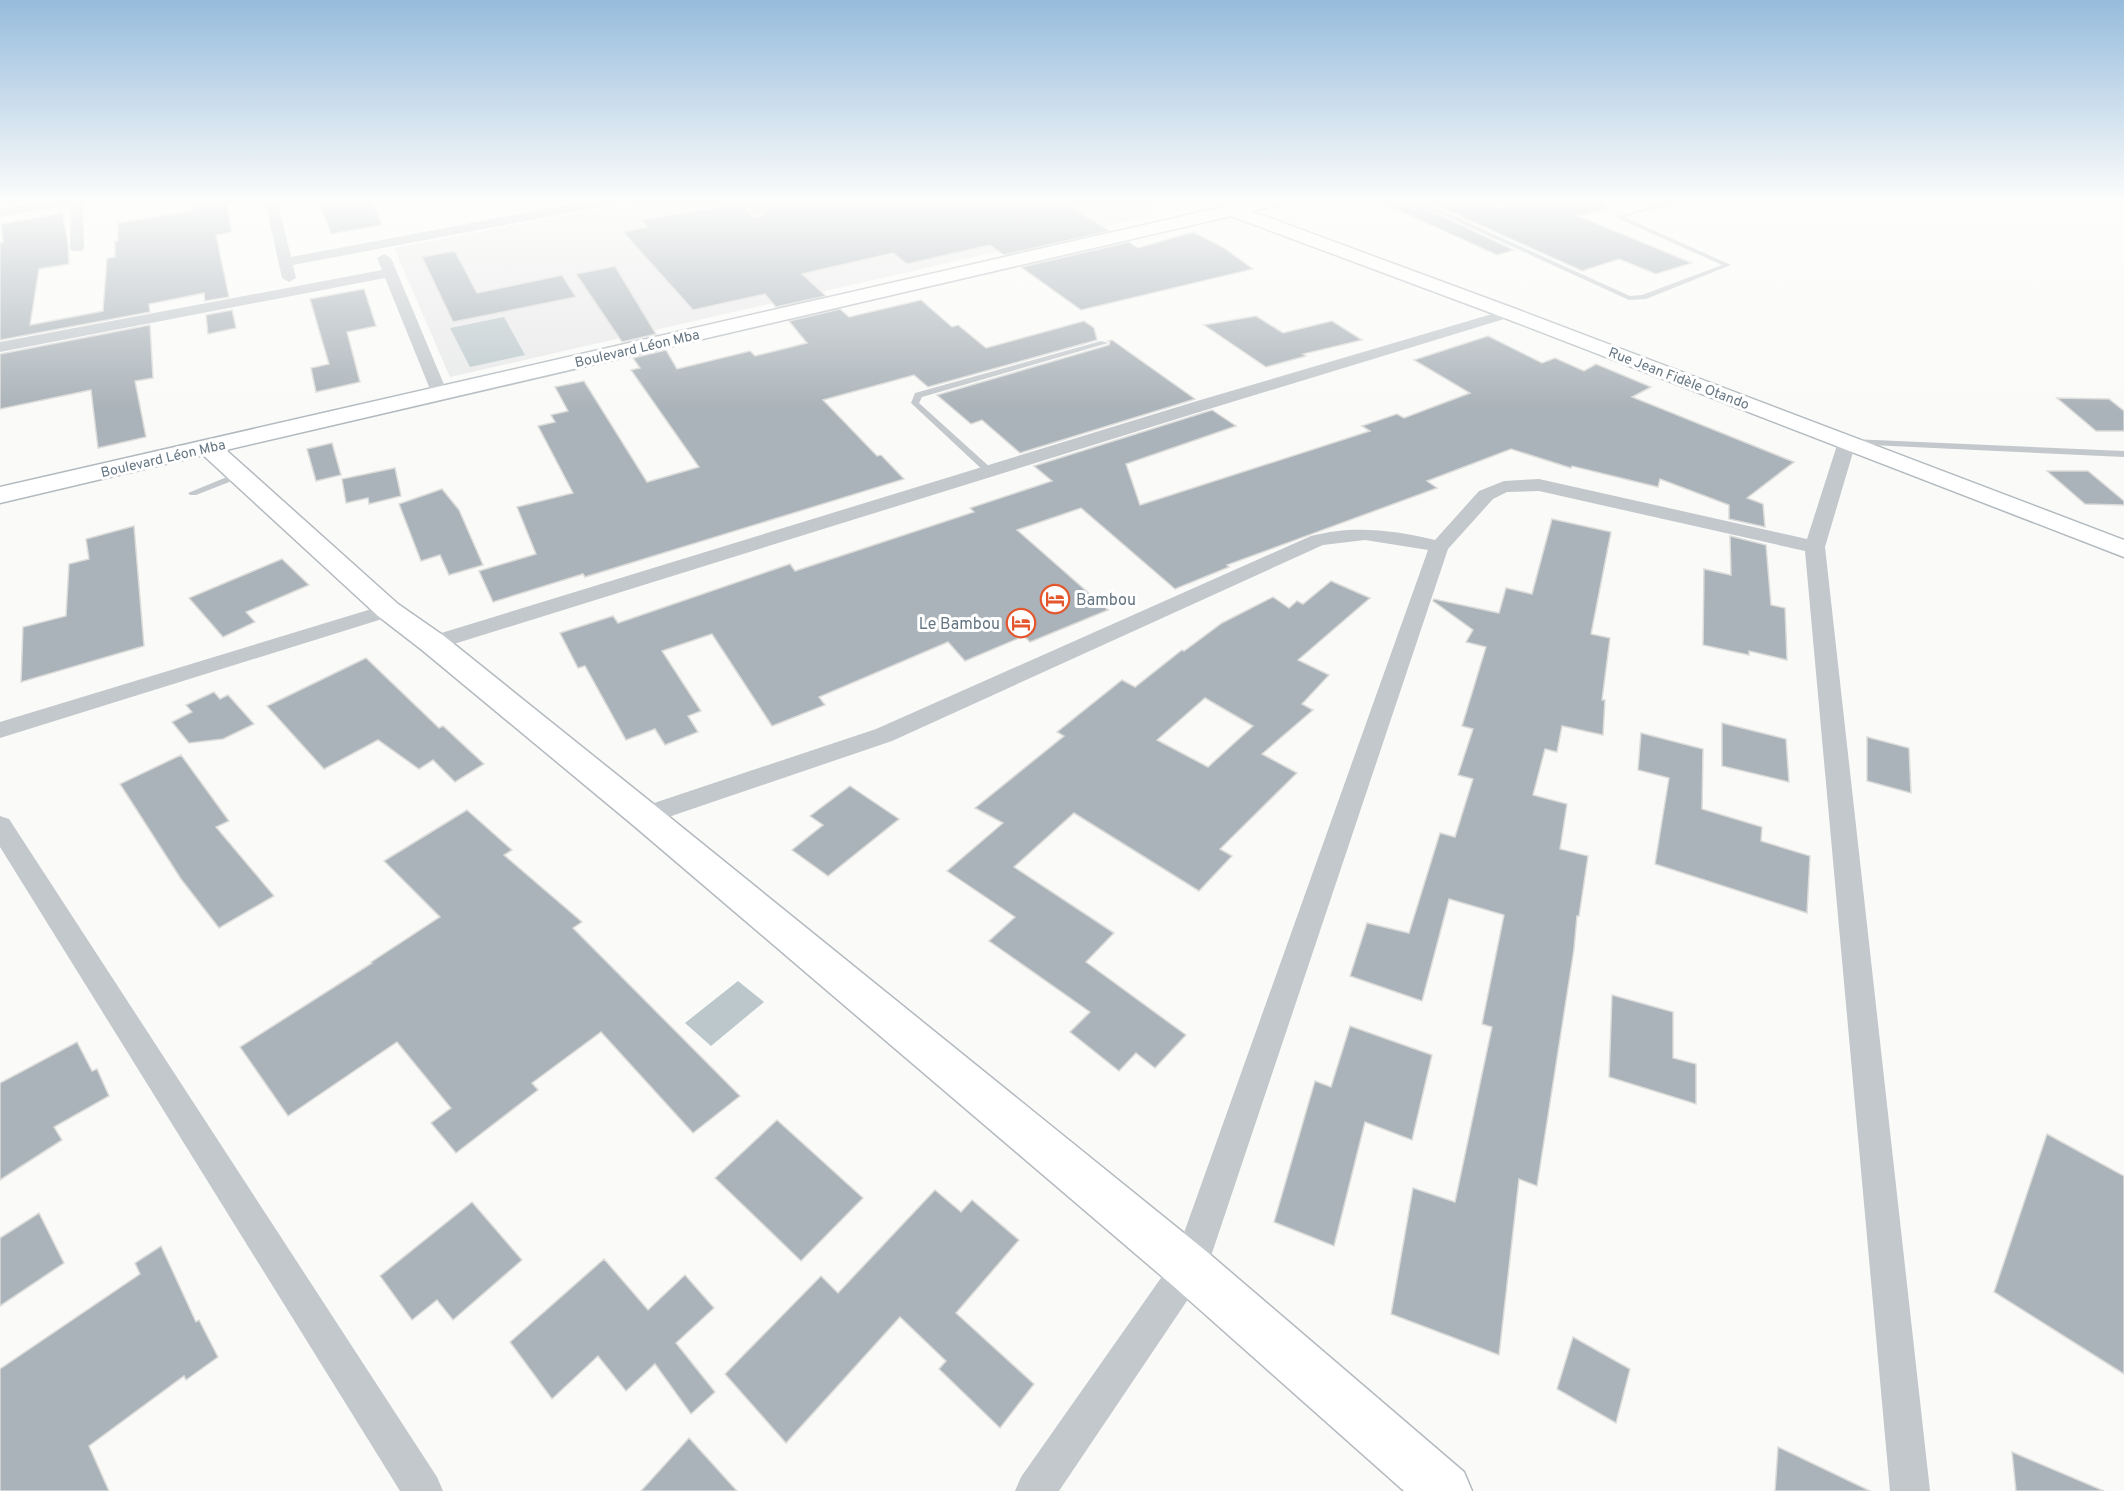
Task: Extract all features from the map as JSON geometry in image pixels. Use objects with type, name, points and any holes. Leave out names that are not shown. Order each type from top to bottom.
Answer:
[{"type":"street","points":[[288,271],[292,290]]},
{"type":"street","name":"Boulevard Léon Mba","points":[[0,495],[975,271]]},
{"type":"street","name":"Rue Jean Fidèle Otando","points":[[1394,271],[2124,549]]},
{"type":"street","points":[[0,347],[388,273],[440,394]]},
{"type":"street","points":[[433,643],[1509,313]]},
{"type":"street","points":[[1847,442],[1815,548],[1910,1491]]},
{"type":"street","points":[[208,447],[388,610],[433,643],[645,816],[1189,1268],[1445,1491]]},
{"type":"street","points":[[1035,1491],[1189,1268],[1439,547],[1486,495],[1504,487],[1539,485],[1815,548]]},
{"type":"street","points":[[645,816],[884,735],[1318,540],[1346,534],[1380,534],[1439,547]]},
{"type":"street","points":[[0,730],[388,610]]},
{"type":"street","points":[[0,826],[423,1491]]},
{"type":"lane","points":[[1569,271],[1629,298],[1636,298],[1712,271]]},
{"type":"lane","points":[[989,471],[915,403],[918,395],[1104,343]]},
{"type":"lane","points":[[1847,442],[2124,454]]},
{"type":"lane","points":[[193,493],[239,475]]},
{"type":"shaded area","points":[[404,271],[914,271],[450,377]]},
{"type":"shaded area","points":[[504,317],[525,355],[470,367],[450,328]]},
{"type":"shaded area","points":[[738,981],[764,1002],[711,1046],[685,1023]]},
{"type":"building","points":[[0,271],[39,271],[30,325],[103,311],[106,271],[223,271],[229,297],[205,301],[204,293],[149,304],[150,312],[0,340]]},
{"type":"building","points":[[428,271],[465,271],[477,293],[562,275],[576,297],[453,322]]},
{"type":"building","points":[[593,271],[618,271],[656,334],[622,342],[576,274]]},
{"type":"building","points":[[658,271],[817,271],[802,274],[826,296],[776,307],[765,294],[693,310]]},
{"type":"building","points":[[1026,271],[1246,271],[1081,310]]},
{"type":"building","points":[[1648,271],[1667,271],[1656,274]]},
{"type":"building","points":[[364,289],[376,326],[347,332],[360,382],[316,392],[311,368],[329,364],[310,299]]},
{"type":"building","points":[[921,300],[952,327],[958,325],[986,348],[1084,321],[1094,328],[1097,340],[928,387],[914,375],[823,400],[877,456],[881,455],[904,479],[585,577],[583,574],[493,602],[479,571],[536,554],[517,507],[573,493],[538,426],[555,422],[551,415],[568,411],[555,387],[584,381],[647,482],[699,467],[631,370],[640,368],[633,358],[666,350],[677,369],[750,351],[755,356],[807,343],[789,321],[840,309],[849,317]]},
{"type":"building","points":[[232,310],[236,328],[208,334],[206,315]]},
{"type":"building","points":[[1256,316],[1283,333],[1332,321],[1362,340],[1303,354],[1306,356],[1266,367],[1204,325]]},
{"type":"building","points":[[150,325],[153,378],[135,381],[146,437],[98,448],[91,390],[0,409],[0,354]]},
{"type":"building","points":[[1488,336],[1542,363],[1555,358],[1584,371],[1596,364],[1651,387],[1632,397],[1794,462],[1747,498],[1763,504],[1765,527],[1729,519],[1729,505],[1660,479],[1658,487],[1572,466],[1571,468],[1511,449],[1427,481],[1437,488],[1227,565],[1229,567],[1175,589],[1081,508],[1017,530],[1108,610],[1030,642],[1024,636],[965,661],[948,642],[819,697],[825,705],[772,726],[712,634],[662,651],[701,711],[688,716],[698,732],[665,745],[655,729],[626,740],[585,666],[578,668],[560,633],[613,616],[618,623],[790,564],[795,571],[974,512],[970,508],[1052,481],[1034,466],[1212,410],[1236,426],[1126,464],[1140,505],[1370,431],[1362,426],[1397,414],[1404,418],[1470,393],[1414,360]]},
{"type":"building","points":[[1112,340],[1195,399],[1020,453],[982,420],[971,424],[937,395],[1109,345],[1108,341]]},
{"type":"building","points":[[2057,398],[2109,399],[2124,411],[2124,431],[2096,431]]},
{"type":"building","points":[[332,443],[341,475],[316,481],[307,449]]},
{"type":"building","points":[[395,468],[401,496],[369,504],[368,498],[346,503],[342,479]]},
{"type":"building","points":[[2047,471],[2088,471],[2124,501],[2124,505],[2085,504]]},
{"type":"building","points":[[442,489],[459,510],[483,565],[449,575],[440,555],[421,561],[399,504]]},
{"type":"building","points":[[1552,519],[1611,532],[1591,634],[1610,638],[1602,700],[1605,700],[1603,735],[1562,726],[1557,752],[1545,749],[1533,795],[1567,804],[1560,849],[1588,856],[1537,1186],[1519,1179],[1499,1355],[1391,1314],[1413,1188],[1455,1202],[1492,1027],[1482,1024],[1504,915],[1449,899],[1422,1001],[1350,976],[1367,923],[1409,933],[1440,833],[1455,837],[1473,779],[1458,775],[1473,729],[1462,726],[1486,647],[1466,642],[1473,630],[1433,601],[1434,599],[1499,613],[1506,588],[1532,594]]},
{"type":"building","points":[[134,526],[144,646],[21,682],[23,627],[66,616],[69,564],[89,559],[86,539]]},
{"type":"building","points":[[1730,536],[1766,545],[1771,605],[1785,608],[1787,660],[1749,651],[1749,655],[1703,645],[1704,569],[1731,575]]},
{"type":"building","points":[[282,559],[309,585],[246,612],[255,622],[223,637],[189,598]]},
{"type":"building","points":[[1331,581],[1370,598],[1298,660],[1329,675],[1302,704],[1313,710],[1262,754],[1297,773],[1220,849],[1232,856],[1199,891],[1074,813],[1014,867],[1114,933],[1086,962],[1186,1035],[1155,1068],[1136,1053],[1119,1071],[1070,1032],[1090,1012],[989,941],[1015,917],[947,871],[1003,823],[975,808],[1064,736],[1057,732],[1122,680],[1135,687],[1182,650],[1184,651],[1222,623],[1273,597],[1289,608],[1297,601],[1303,604]],"holes":[[[1205,698],[1253,726],[1208,767],[1157,740]]]},
{"type":"building","points":[[366,658],[439,728],[443,726],[484,764],[455,782],[433,760],[419,769],[378,740],[324,769],[267,706]]},
{"type":"building","points":[[214,692],[220,699],[228,695],[254,724],[223,739],[189,743],[172,722],[192,712],[186,705]]},
{"type":"building","points":[[1722,723],[1786,739],[1789,782],[1722,766]]},
{"type":"building","points":[[1641,733],[1703,749],[1702,809],[1762,827],[1761,841],[1810,856],[1807,913],[1655,864],[1669,778],[1638,770]]},
{"type":"building","points":[[1867,737],[1909,748],[1911,793],[1867,781]]},
{"type":"building","points":[[181,755],[229,821],[216,827],[274,896],[219,928],[181,879],[120,784]]},
{"type":"building","points":[[850,786],[899,819],[828,876],[792,850],[823,825],[810,816]]},
{"type":"building","points":[[467,810],[512,850],[504,855],[582,922],[573,928],[740,1096],[693,1133],[601,1032],[532,1083],[538,1090],[456,1153],[431,1123],[451,1108],[397,1042],[288,1116],[240,1047],[440,917],[384,861]]},
{"type":"building","points":[[1612,995],[1673,1012],[1673,1058],[1696,1064],[1696,1104],[1609,1077]]},
{"type":"building","points":[[1350,1026],[1432,1055],[1412,1140],[1365,1122],[1334,1246],[1274,1222],[1315,1081],[1331,1087]]},
{"type":"building","points":[[77,1042],[92,1071],[97,1069],[109,1096],[54,1127],[62,1140],[0,1180],[0,1083]]},
{"type":"building","points":[[777,1120],[863,1198],[801,1261],[715,1178]]},
{"type":"building","points":[[2047,1134],[2124,1176],[2124,1374],[1994,1292]]},
{"type":"building","points":[[935,1190],[961,1212],[972,1200],[1019,1240],[956,1313],[1034,1384],[1000,1428],[939,1369],[946,1361],[900,1317],[786,1443],[725,1374],[821,1276],[838,1293]]},
{"type":"building","points":[[472,1202],[522,1260],[453,1320],[437,1300],[412,1320],[380,1276]]},
{"type":"building","points":[[39,1213],[64,1263],[0,1306],[0,1238]]},
{"type":"building","points":[[161,1246],[196,1322],[199,1320],[218,1357],[186,1380],[184,1376],[89,1446],[109,1491],[0,1491],[0,1369],[140,1274],[135,1263]]},
{"type":"building","points":[[604,1259],[648,1310],[685,1275],[714,1308],[676,1343],[715,1392],[691,1414],[655,1364],[626,1391],[598,1356],[552,1399],[510,1342]]},
{"type":"building","points":[[1573,1337],[1630,1369],[1616,1423],[1557,1389]]},
{"type":"building","points":[[689,1438],[737,1491],[641,1491]]},
{"type":"building","points":[[1778,1447],[1870,1491],[1775,1491]]},
{"type":"building","points":[[2012,1452],[2104,1491],[2016,1491]]},
{"type":"place","name":"Bambou","points":[[1055,599]]},
{"type":"place","name":"Le Bambou","points":[[1021,623]]}]
